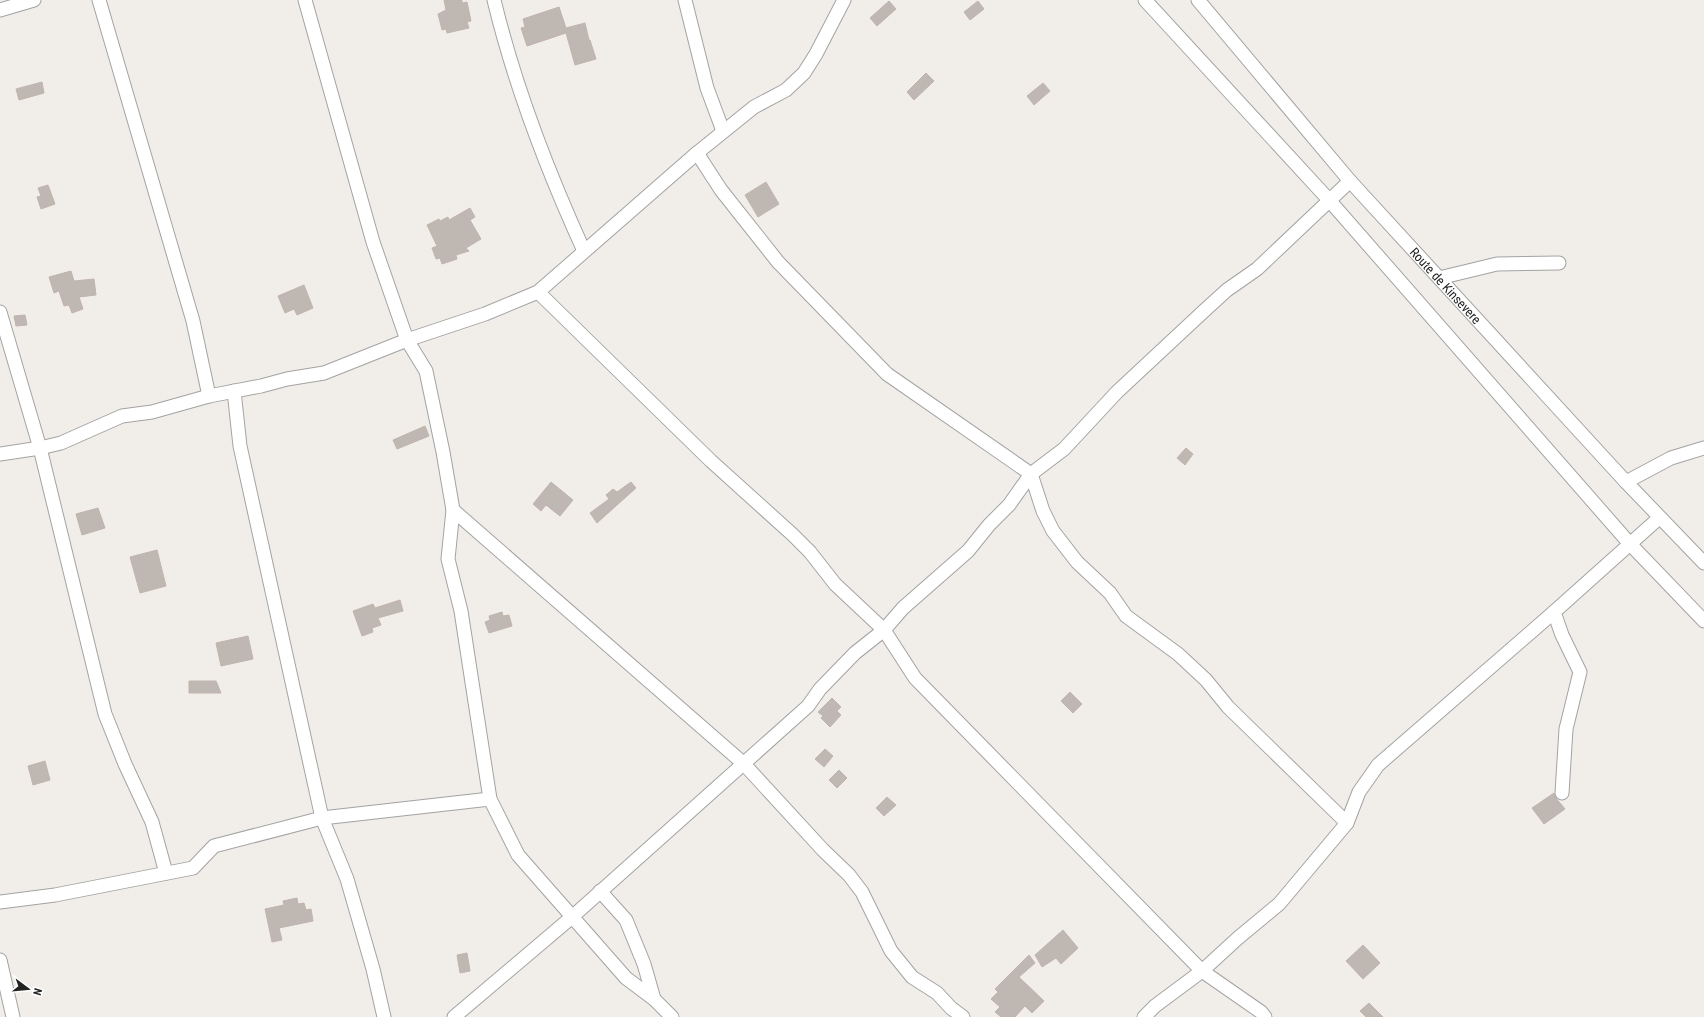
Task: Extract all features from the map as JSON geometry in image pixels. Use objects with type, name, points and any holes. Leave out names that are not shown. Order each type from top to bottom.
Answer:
[{"type":"street","points":[[0,10],[34,0]]},
{"type":"street","points":[[99,0],[193,321],[209,396]]},
{"type":"street","points":[[304,0],[373,242],[406,340],[426,372],[444,452],[453,510],[448,559],[461,611],[490,799],[518,856],[626,978],[654,999],[672,1017]]},
{"type":"street","points":[[494,0],[500,29],[533,130],[563,205],[584,251]]},
{"type":"street","points":[[685,0],[707,88],[724,132]]},
{"type":"street","points":[[0,454],[40,448],[60,443],[122,416],[152,412],[209,396],[234,392],[287,379],[324,373],[406,340],[467,321],[538,292],[697,153],[754,107],[786,90],[804,73],[816,54],[844,0]]},
{"type":"street","points":[[1145,0],[1329,200],[1630,544],[1704,622]]},
{"type":"street","name":"Route de Kinsevere","points":[[1198,0],[1350,181],[1626,482],[1704,563]]},
{"type":"street","points":[[697,153],[721,190],[778,262],[887,374],[1031,474],[1043,511],[1053,530],[1077,562],[1110,593],[1126,616],[1178,654],[1206,680],[1228,707],[1347,823]]},
{"type":"street","points":[[454,1017],[572,918],[600,891],[808,706],[820,689],[855,654],[884,630],[903,608],[968,550],[989,525],[1009,505],[1031,474],[1064,449],[1117,392],[1205,310],[1272,256],[1350,181]]},
{"type":"street","points":[[1439,278],[1497,264],[1559,264]]},
{"type":"street","points":[[538,292],[682,430],[712,461],[810,552],[835,584],[884,630],[915,678],[1202,971],[1262,1012],[1265,1017]]},
{"type":"street","points":[[0,312],[40,448],[105,714],[125,764],[152,822],[166,873]]},
{"type":"street","points":[[234,392],[240,446],[322,818],[348,879],[373,969],[384,1017]]},
{"type":"street","points":[[1626,482],[1671,458],[1704,448]]},
{"type":"street","points":[[453,510],[744,764],[823,850],[849,875],[862,892],[891,951],[912,977],[937,994],[951,1008],[963,1017]]},
{"type":"street","points":[[1144,1017],[1155,1006],[1202,971],[1238,938],[1279,904],[1347,823],[1359,792],[1378,765],[1660,518]]},
{"type":"street","points":[[1554,612],[1562,635],[1580,672],[1566,729],[1562,793]]},
{"type":"street","points":[[0,902],[54,895],[193,868],[214,846],[322,818],[490,799]]},
{"type":"street","points":[[600,891],[626,920],[644,964],[654,999]]},
{"type":"street","points":[[0,960],[13,1017]]},
{"type":"building","points":[[444,0],[462,0],[462,3],[467,2],[471,21],[467,22],[469,28],[447,33],[446,29],[442,30],[438,14],[446,10]]},
{"type":"building","points":[[889,1],[896,9],[877,26],[870,18]]},
{"type":"building","points":[[978,1],[984,9],[970,20],[964,12]]},
{"type":"building","points":[[559,7],[566,28],[585,23],[596,59],[575,65],[566,33],[527,46],[521,28],[525,27],[523,19]]},
{"type":"building","points":[[926,73],[934,81],[914,100],[907,92]]},
{"type":"building","points":[[42,82],[44,93],[19,100],[16,89]]},
{"type":"building","points":[[1043,83],[1050,91],[1034,105],[1027,96]]},
{"type":"building","points":[[766,182],[779,204],[758,217],[745,195]]},
{"type":"building","points":[[48,185],[55,204],[41,209],[37,197],[41,196],[38,188]]},
{"type":"building","points":[[470,208],[475,217],[470,220],[481,239],[466,248],[469,251],[456,255],[457,259],[442,264],[440,258],[436,259],[432,248],[437,246],[427,225],[439,219],[440,221],[448,217],[449,220]]},
{"type":"building","points":[[71,271],[74,281],[94,279],[96,295],[79,297],[83,309],[72,313],[69,305],[64,306],[59,291],[54,293],[49,277]]},
{"type":"building","points":[[304,285],[313,308],[297,315],[294,309],[285,313],[278,296]]},
{"type":"building","points":[[25,315],[27,325],[16,326],[14,316]]},
{"type":"building","points":[[425,426],[429,436],[397,449],[393,440]]},
{"type":"building","points":[[1186,448],[1193,454],[1185,465],[1177,458]]},
{"type":"building","points":[[551,482],[573,500],[560,516],[546,505],[541,511],[533,504]]},
{"type":"building","points":[[631,482],[636,488],[597,523],[590,513],[609,499],[606,495],[613,489],[617,492]]},
{"type":"building","points":[[98,508],[105,528],[82,535],[76,514]]},
{"type":"building","points":[[157,550],[166,586],[140,593],[130,557]]},
{"type":"building","points":[[400,600],[403,611],[378,618],[381,625],[372,628],[373,632],[362,636],[353,611],[373,604],[375,608]]},
{"type":"building","points":[[502,612],[503,616],[509,615],[512,626],[489,633],[485,622],[490,620],[489,616]]},
{"type":"building","points":[[248,636],[253,659],[221,666],[216,643]]},
{"type":"building","points":[[189,681],[216,681],[221,693],[189,693]]},
{"type":"building","points":[[1070,692],[1082,704],[1073,713],[1061,701]]},
{"type":"building","points":[[832,698],[841,707],[837,711],[841,715],[830,727],[821,718],[823,716],[818,712]]},
{"type":"building","points":[[825,749],[833,756],[824,767],[815,759]]},
{"type":"building","points":[[45,761],[50,780],[33,785],[28,766]]},
{"type":"building","points":[[839,770],[847,778],[837,788],[829,780]]},
{"type":"building","points":[[1554,793],[1555,797],[1565,809],[1544,824],[1532,808]]},
{"type":"building","points":[[887,797],[896,805],[884,816],[876,808]]},
{"type":"building","points":[[297,898],[298,904],[304,903],[306,910],[311,909],[313,921],[279,928],[282,940],[272,942],[265,909],[284,905],[283,901]]},
{"type":"building","points":[[1063,930],[1078,948],[1061,964],[1056,958],[1042,967],[1035,955]]},
{"type":"building","points":[[1363,945],[1380,963],[1363,979],[1346,961]]},
{"type":"building","points":[[467,953],[470,971],[460,973],[457,955]]},
{"type":"building","points":[[1029,955],[1035,963],[1019,977],[1044,1001],[1032,1013],[1025,1006],[1015,1017],[1001,1017],[995,1012],[1000,1007],[991,999],[998,992],[995,989]]},
{"type":"building","points":[[1369,1003],[1383,1017],[1366,1017],[1360,1011]]}]
